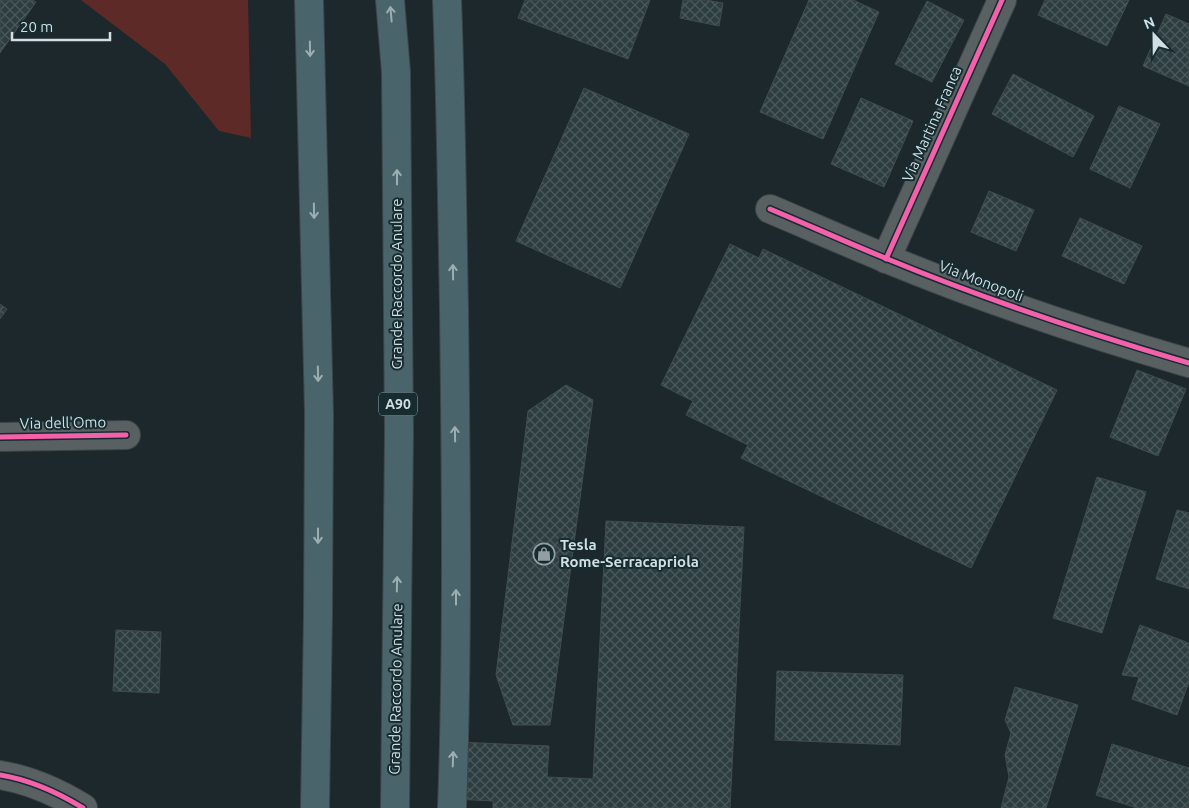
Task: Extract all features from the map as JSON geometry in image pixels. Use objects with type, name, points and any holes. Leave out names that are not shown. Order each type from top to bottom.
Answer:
[{"type":"highway","points":[[309,0],[319,414],[315,808]]},
{"type":"highway","name":"Grande Raccordo Anulare","points":[[390,0],[396,72],[398,424],[395,808]]},
{"type":"highway","points":[[447,0],[456,510],[456,692],[452,808]]},
{"type":"street","name":"Via Martina Franca","points":[[886,258],[1002,0]]},
{"type":"street","name":"Via Monopoli","points":[[770,209],[886,258],[1056,322],[1189,363]]},
{"type":"street","name":"Via dell'Omo","points":[[0,436],[126,435]]},
{"type":"street","points":[[0,775],[40,785],[83,808]]},
{"type":"shaded area","points":[[81,0],[248,0],[251,138],[219,131],[165,64]]},
{"type":"building","points":[[0,0],[32,0],[36,2],[0,53]]},
{"type":"building","points":[[525,0],[650,0],[628,59],[518,18]]},
{"type":"building","points":[[683,0],[706,0],[723,3],[719,26],[680,18]]},
{"type":"building","points":[[809,0],[853,0],[879,12],[823,139],[760,112]]},
{"type":"building","points":[[1045,0],[1129,0],[1107,46],[1038,15]]},
{"type":"building","points":[[927,1],[964,20],[932,82],[895,64]]},
{"type":"building","points":[[1166,14],[1189,24],[1189,86],[1143,66]]},
{"type":"building","points":[[1013,74],[1094,116],[1073,157],[992,114]]},
{"type":"building","points":[[584,88],[689,134],[620,288],[516,241]]},
{"type":"building","points":[[861,98],[913,121],[884,187],[831,164]]},
{"type":"building","points":[[1119,106],[1160,124],[1130,188],[1090,169]]},
{"type":"building","points":[[989,191],[1034,210],[1016,251],[971,232]]},
{"type":"building","points":[[1080,218],[1142,246],[1124,284],[1062,256]]},
{"type":"building","points":[[730,244],[759,258],[763,249],[1057,390],[971,568],[741,458],[748,445],[686,415],[693,401],[661,385]]},
{"type":"building","points":[[0,304],[7,309],[0,319]]},
{"type":"building","points":[[1137,370],[1186,389],[1158,456],[1110,437]]},
{"type":"building","points":[[566,385],[593,400],[550,725],[513,725],[496,675],[528,411]]},
{"type":"building","points":[[1097,477],[1146,492],[1102,633],[1053,618]]},
{"type":"building","points":[[1177,510],[1189,513],[1189,589],[1156,579]]},
{"type":"building","points":[[606,521],[744,527],[730,808],[493,808],[493,801],[454,799],[457,742],[549,746],[547,777],[593,779]]},
{"type":"building","points":[[1140,625],[1189,643],[1189,682],[1177,715],[1132,699],[1139,677],[1122,675]]},
{"type":"building","points":[[116,630],[161,632],[159,693],[113,691]]},
{"type":"building","points":[[777,671],[903,675],[900,745],[775,740]]},
{"type":"building","points":[[1015,687],[1078,705],[1046,808],[1001,808],[1009,777],[1005,755],[1011,733],[1005,720]]},
{"type":"building","points":[[1112,744],[1189,768],[1189,808],[1137,808],[1096,795]]},
{"type":"cycle path","points":[[886,259],[1002,0]]},
{"type":"cycle path","points":[[770,209],[885,258],[998,301],[1112,340],[1189,363]]},
{"type":"cycle path","points":[[0,437],[126,435]]},
{"type":"cycle path","points":[[0,775],[43,787],[83,808]]},
{"type":"place","name":"Tesla Rome-Serracapriola","points":[[544,554]]}]
